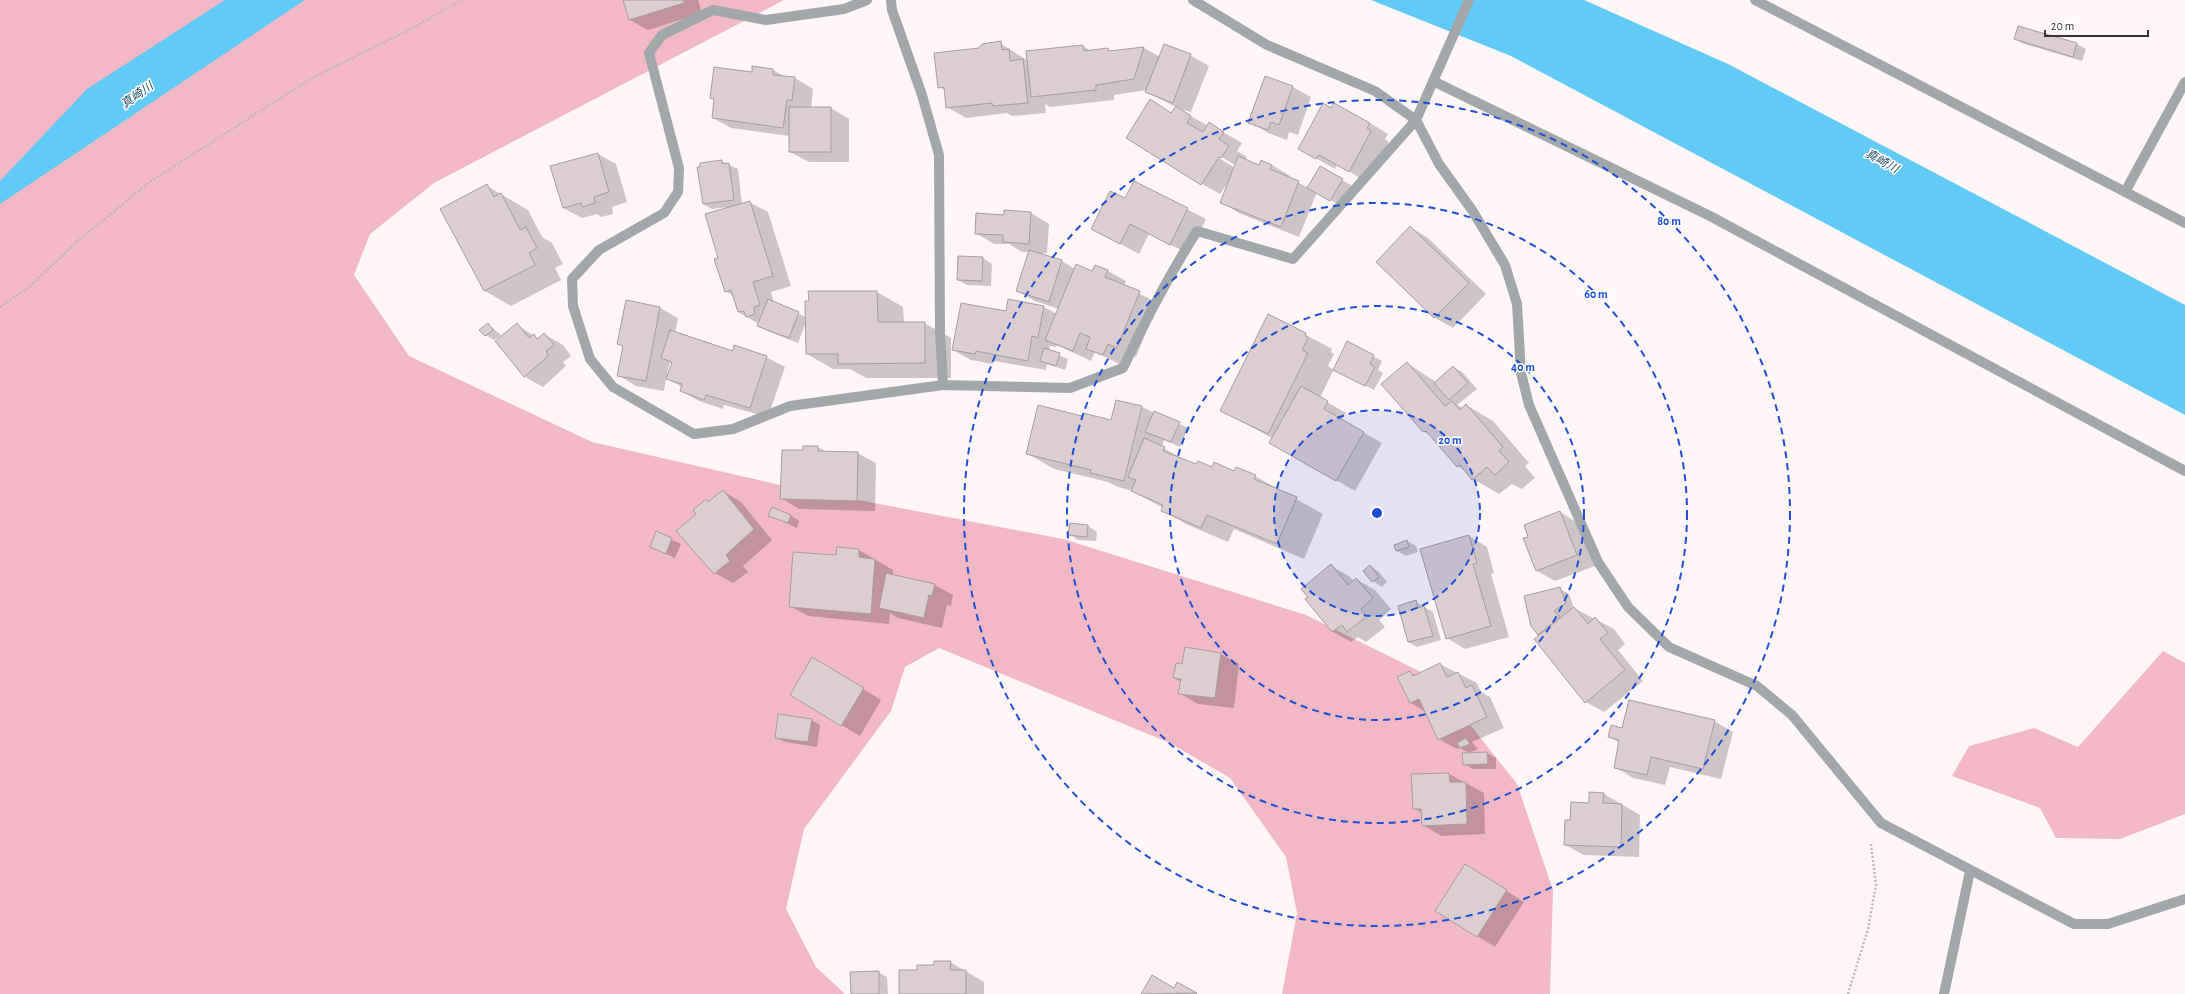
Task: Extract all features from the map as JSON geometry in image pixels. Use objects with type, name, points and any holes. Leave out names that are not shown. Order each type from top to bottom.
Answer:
[{"type":"street","points":[[867,0],[844,9],[766,20],[713,10],[662,35],[649,53],[679,168],[678,192],[664,213],[599,250],[572,279],[573,306],[590,359],[613,387],[694,434],[733,429],[790,406],[943,385],[1070,388],[1122,368],[1149,313],[1197,231],[1293,259],[1416,120],[1469,0]]},
{"type":"street","points":[[891,0],[892,10],[922,95],[939,155],[940,332],[943,385]]},
{"type":"street","points":[[1193,0],[1267,45],[1375,91],[1416,120],[1439,164],[1472,210],[1505,265],[1517,304],[1521,373],[1529,405],[1598,562],[1628,607],[1669,647],[1757,686],[1792,715],[1881,823],[2074,924],[2108,924],[2185,899]]},
{"type":"street","points":[[1756,0],[2185,223]]},
{"type":"street","points":[[1433,81],[1710,216],[2185,471]]},
{"type":"street","points":[[2124,192],[2185,82]]},
{"type":"street","points":[[1944,994],[1970,870]]},
{"type":"path","points":[[0,307],[28,288],[79,240],[151,181],[312,78],[409,30],[462,0]]},
{"type":"path","points":[[1848,994],[1868,929],[1876,885],[1870,840]]},
{"type":"shaded area","points":[[0,0],[784,0],[434,183],[370,234],[354,275],[409,356],[592,442],[780,485],[1063,539],[1306,615],[1433,678],[1517,784],[1553,890],[1550,994],[1282,994],[1297,913],[1286,857],[1230,778],[1170,743],[939,648],[905,667],[891,711],[804,829],[786,909],[816,967],[845,994],[0,994]]},
{"type":"shaded area","points":[[2163,651],[2185,663],[2185,814],[2120,839],[2056,838],[2040,808],[1952,776],[1969,746],[2034,728],[2078,747]]},
{"type":"water","name":"真崎川","points":[[225,0],[305,0],[0,204],[0,181],[87,89]]},
{"type":"water","name":"真崎川","points":[[1371,0],[1584,0],[1728,64],[2185,305],[2185,415],[1511,56]]},
{"type":"building","points":[[623,0],[684,0],[684,3],[629,20]]},
{"type":"building","points":[[2018,26],[2077,43],[2073,57],[2014,39]]},
{"type":"building","points":[[1001,41],[1002,50],[1009,49],[1010,61],[1023,59],[1028,103],[993,106],[992,103],[946,108],[944,87],[938,88],[934,53],[979,48],[982,44]]},
{"type":"building","points":[[1164,44],[1191,54],[1173,103],[1145,92]]},
{"type":"building","points":[[1083,45],[1084,51],[1108,48],[1109,51],[1144,47],[1134,79],[1096,85],[1096,90],[1031,97],[1026,51]]},
{"type":"building","points":[[752,66],[773,69],[773,75],[795,77],[792,100],[787,100],[783,128],[712,118],[714,99],[710,98],[714,67],[752,72]]},
{"type":"building","points":[[1265,76],[1293,86],[1279,125],[1271,122],[1268,130],[1248,123]]},
{"type":"building","points":[[1150,99],[1171,113],[1176,106],[1191,116],[1187,123],[1203,132],[1209,122],[1224,132],[1219,139],[1229,146],[1221,158],[1219,157],[1201,185],[1126,138]]},
{"type":"building","points":[[1323,103],[1331,108],[1334,103],[1370,123],[1367,128],[1371,131],[1349,172],[1319,155],[1316,159],[1298,149]]},
{"type":"building","points":[[789,107],[831,107],[831,152],[789,152]]},
{"type":"building","points":[[598,153],[609,192],[594,197],[595,203],[582,207],[581,203],[563,208],[550,166]]},
{"type":"building","points":[[1238,156],[1259,165],[1261,160],[1272,165],[1270,169],[1299,181],[1281,227],[1220,203]]},
{"type":"building","points":[[722,160],[722,164],[729,163],[734,200],[703,204],[697,167],[700,167],[700,163]]},
{"type":"building","points":[[1320,166],[1343,179],[1330,201],[1307,188]]},
{"type":"building","points":[[1134,181],[1188,208],[1170,245],[1130,224],[1120,244],[1091,229],[1110,191],[1125,198]]},
{"type":"building","points":[[487,184],[494,197],[501,193],[520,230],[526,227],[537,248],[529,253],[535,265],[484,291],[440,209]]},
{"type":"building","points":[[750,201],[773,276],[753,282],[760,305],[754,307],[755,314],[746,317],[744,311],[738,312],[731,290],[725,292],[714,259],[718,258],[705,214]]},
{"type":"building","points":[[1004,210],[1031,212],[1029,244],[1003,242],[1003,235],[975,234],[976,213],[1004,215]]},
{"type":"building","points":[[1410,226],[1469,283],[1434,318],[1376,262]]},
{"type":"building","points":[[1029,250],[1062,260],[1049,302],[1016,291]]},
{"type":"building","points":[[958,256],[983,257],[982,281],[957,280]]},
{"type":"building","points":[[1076,264],[1092,271],[1095,265],[1108,270],[1105,277],[1140,291],[1117,348],[1108,344],[1103,355],[1086,349],[1090,337],[1080,333],[1073,351],[1045,340]]},
{"type":"building","points":[[808,291],[877,291],[878,322],[925,322],[925,363],[838,364],[838,354],[806,354],[805,301],[809,301]]},
{"type":"building","points":[[768,299],[799,312],[789,338],[757,326]]},
{"type":"building","points":[[1008,299],[1044,306],[1038,338],[1032,336],[1028,361],[976,351],[975,354],[952,350],[961,303],[1006,311]]},
{"type":"building","points":[[626,300],[660,307],[646,381],[617,376],[623,346],[617,344]]},
{"type":"building","points":[[1268,314],[1306,333],[1305,336],[1308,338],[1302,350],[1308,353],[1268,434],[1220,411]]},
{"type":"building","points":[[488,323],[493,330],[485,336],[479,330]]},
{"type":"building","points":[[517,323],[529,338],[534,334],[537,339],[544,333],[554,345],[546,351],[548,355],[546,358],[524,377],[495,341]]},
{"type":"building","points":[[670,330],[733,351],[734,345],[767,356],[750,408],[706,395],[704,400],[680,391],[682,384],[666,379],[672,362],[661,358]]},
{"type":"building","points":[[1347,341],[1374,355],[1370,364],[1375,367],[1365,386],[1333,370]]},
{"type":"building","points":[[1044,348],[1060,353],[1056,366],[1040,361]]},
{"type":"building","points":[[1407,362],[1445,406],[1452,401],[1460,410],[1466,404],[1503,447],[1499,451],[1509,462],[1495,475],[1487,467],[1472,480],[1460,465],[1457,467],[1426,431],[1423,432],[1381,384]]},
{"type":"building","points":[[1453,366],[1468,383],[1449,400],[1434,383]]},
{"type":"building","points":[[1301,386],[1328,401],[1324,409],[1364,432],[1336,481],[1269,443]]},
{"type":"building","points":[[1116,400],[1142,406],[1124,481],[1090,473],[1091,470],[1026,454],[1038,405],[1082,416],[1083,413],[1111,420]]},
{"type":"building","points":[[1154,411],[1180,422],[1171,442],[1145,432]]},
{"type":"building","points":[[1144,438],[1165,447],[1163,451],[1196,464],[1198,461],[1212,467],[1214,462],[1234,471],[1236,467],[1256,475],[1254,479],[1297,497],[1277,544],[1207,515],[1201,528],[1161,511],[1163,505],[1131,491],[1136,480],[1128,477]]},
{"type":"building","points":[[803,446],[818,446],[818,451],[858,452],[857,501],[780,499],[782,450],[803,450]]},
{"type":"building","points":[[723,490],[754,529],[726,555],[730,561],[714,574],[676,531],[696,514],[693,510],[706,499],[708,502]]},
{"type":"building","points":[[772,507],[791,515],[788,523],[768,516]]},
{"type":"building","points":[[1560,511],[1577,555],[1536,571],[1523,538],[1528,537],[1524,525]]},
{"type":"building","points":[[1070,523],[1088,525],[1087,537],[1068,535]]},
{"type":"building","points":[[656,531],[672,538],[666,554],[650,547]]},
{"type":"building","points":[[1469,535],[1477,563],[1473,564],[1491,626],[1446,639],[1420,549]]},
{"type":"building","points":[[1407,540],[1409,547],[1396,551],[1394,545]]},
{"type":"building","points":[[837,547],[859,549],[859,557],[875,559],[871,614],[789,607],[793,552],[836,555]]},
{"type":"building","points":[[1331,564],[1348,585],[1356,578],[1373,598],[1361,609],[1367,616],[1347,632],[1342,625],[1332,632],[1305,599],[1308,597],[1301,589]]},
{"type":"building","points":[[1370,565],[1379,577],[1372,582],[1363,571]]},
{"type":"building","points":[[886,573],[935,584],[932,596],[929,595],[924,618],[879,608]]},
{"type":"building","points":[[1560,587],[1566,603],[1554,611],[1560,617],[1538,635],[1531,626],[1524,596]]},
{"type":"building","points":[[1416,600],[1418,608],[1424,606],[1433,636],[1408,642],[1398,606]]},
{"type":"building","points":[[1574,607],[1588,624],[1595,617],[1608,633],[1600,639],[1625,670],[1585,703],[1534,639]]},
{"type":"building","points":[[1185,647],[1221,653],[1215,698],[1178,694],[1181,679],[1173,678],[1176,663],[1182,664]]},
{"type":"building","points":[[812,657],[864,688],[841,726],[790,695]]},
{"type":"building","points":[[1440,663],[1447,677],[1458,672],[1466,688],[1472,685],[1487,717],[1438,740],[1419,699],[1410,703],[1397,677],[1410,671],[1413,676]]},
{"type":"building","points":[[1629,700],[1715,720],[1703,769],[1651,757],[1647,775],[1614,768],[1619,740],[1608,737],[1611,725],[1622,728]]},
{"type":"building","points":[[778,714],[812,719],[808,742],[775,738]]},
{"type":"building","points":[[1466,738],[1470,744],[1460,748],[1457,743]]},
{"type":"building","points":[[1487,752],[1488,764],[1463,765],[1462,753]]},
{"type":"building","points":[[1449,773],[1450,782],[1466,782],[1467,824],[1422,826],[1421,809],[1413,809],[1411,774]]},
{"type":"building","points":[[1589,792],[1604,793],[1603,803],[1622,804],[1621,847],[1564,845],[1565,820],[1570,820],[1571,802],[1589,803]]},
{"type":"building","points":[[1465,864],[1507,890],[1477,937],[1435,911]]},
{"type":"building","points":[[934,961],[951,961],[950,970],[966,970],[966,994],[899,994],[899,970],[917,970],[917,965],[934,965]]},
{"type":"building","points":[[879,971],[879,994],[851,994],[850,972]]},
{"type":"building","points":[[1152,975],[1174,988],[1177,982],[1197,993],[1141,994]]}]
